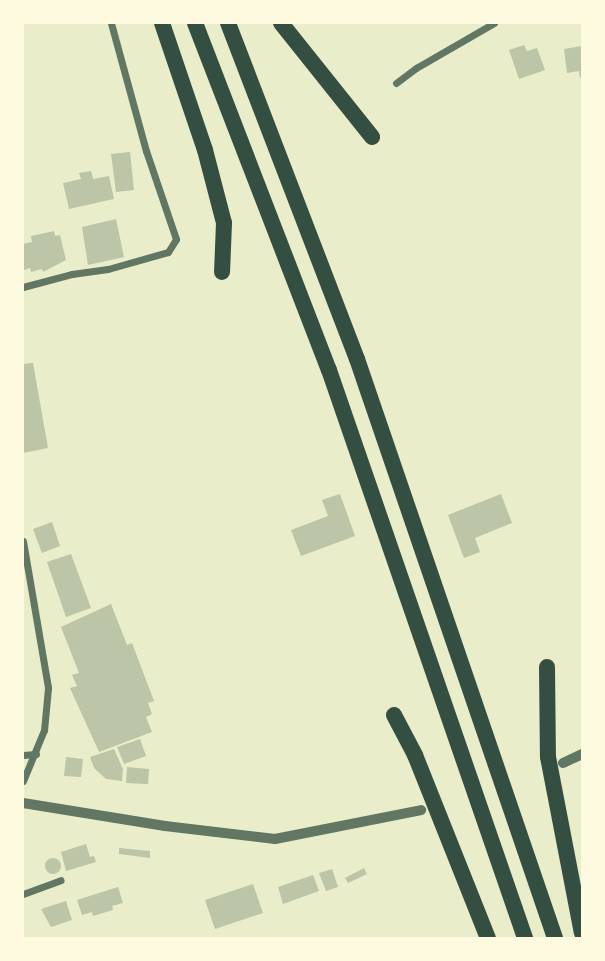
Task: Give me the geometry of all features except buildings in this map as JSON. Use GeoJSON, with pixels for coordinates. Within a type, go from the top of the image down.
{"type":"FeatureCollection","features":[{"type":"Feature","properties":{"kind":"highway"},"geometry":{"type":"LineString","coordinates":[[162,23],[205,150],[224,223],[222,272]]}},
{"type":"Feature","properties":{"kind":"highway"},"geometry":{"type":"LineString","coordinates":[[195,23],[329,370],[525,938]]}},
{"type":"Feature","properties":{"kind":"highway"},"geometry":{"type":"LineString","coordinates":[[228,23],[362,371],[555,938]]}},
{"type":"Feature","properties":{"kind":"highway"},"geometry":{"type":"LineString","coordinates":[[281,23],[372,137]]}},
{"type":"Feature","properties":{"kind":"highway"},"geometry":{"type":"LineString","coordinates":[[547,667],[548,757],[582,933]]}},
{"type":"Feature","properties":{"kind":"highway"},"geometry":{"type":"LineString","coordinates":[[394,715],[415,755],[488,938]]}},
{"type":"Feature","properties":{"kind":"street"},"geometry":{"type":"LineString","coordinates":[[23,287],[72,274],[108,269],[168,252],[176,239],[146,151],[111,23]]}},
{"type":"Feature","properties":{"kind":"street"},"geometry":{"type":"LineString","coordinates":[[396,83],[416,68],[494,23]]}},
{"type":"Feature","properties":{"kind":"street"},"geometry":{"type":"LineString","coordinates":[[23,546],[48,688],[44,730],[23,781]]}},
{"type":"Feature","properties":{"kind":"street"},"geometry":{"type":"LineString","coordinates":[[23,755],[36,754]]}},
{"type":"Feature","properties":{"kind":"street"},"geometry":{"type":"LineString","coordinates":[[563,763],[582,754]]}},
{"type":"Feature","properties":{"kind":"street"},"geometry":{"type":"LineString","coordinates":[[23,803],[275,839],[421,810]]}},
{"type":"Feature","properties":{"kind":"street"},"geometry":{"type":"LineString","coordinates":[[23,894],[61,880]]}}]}
